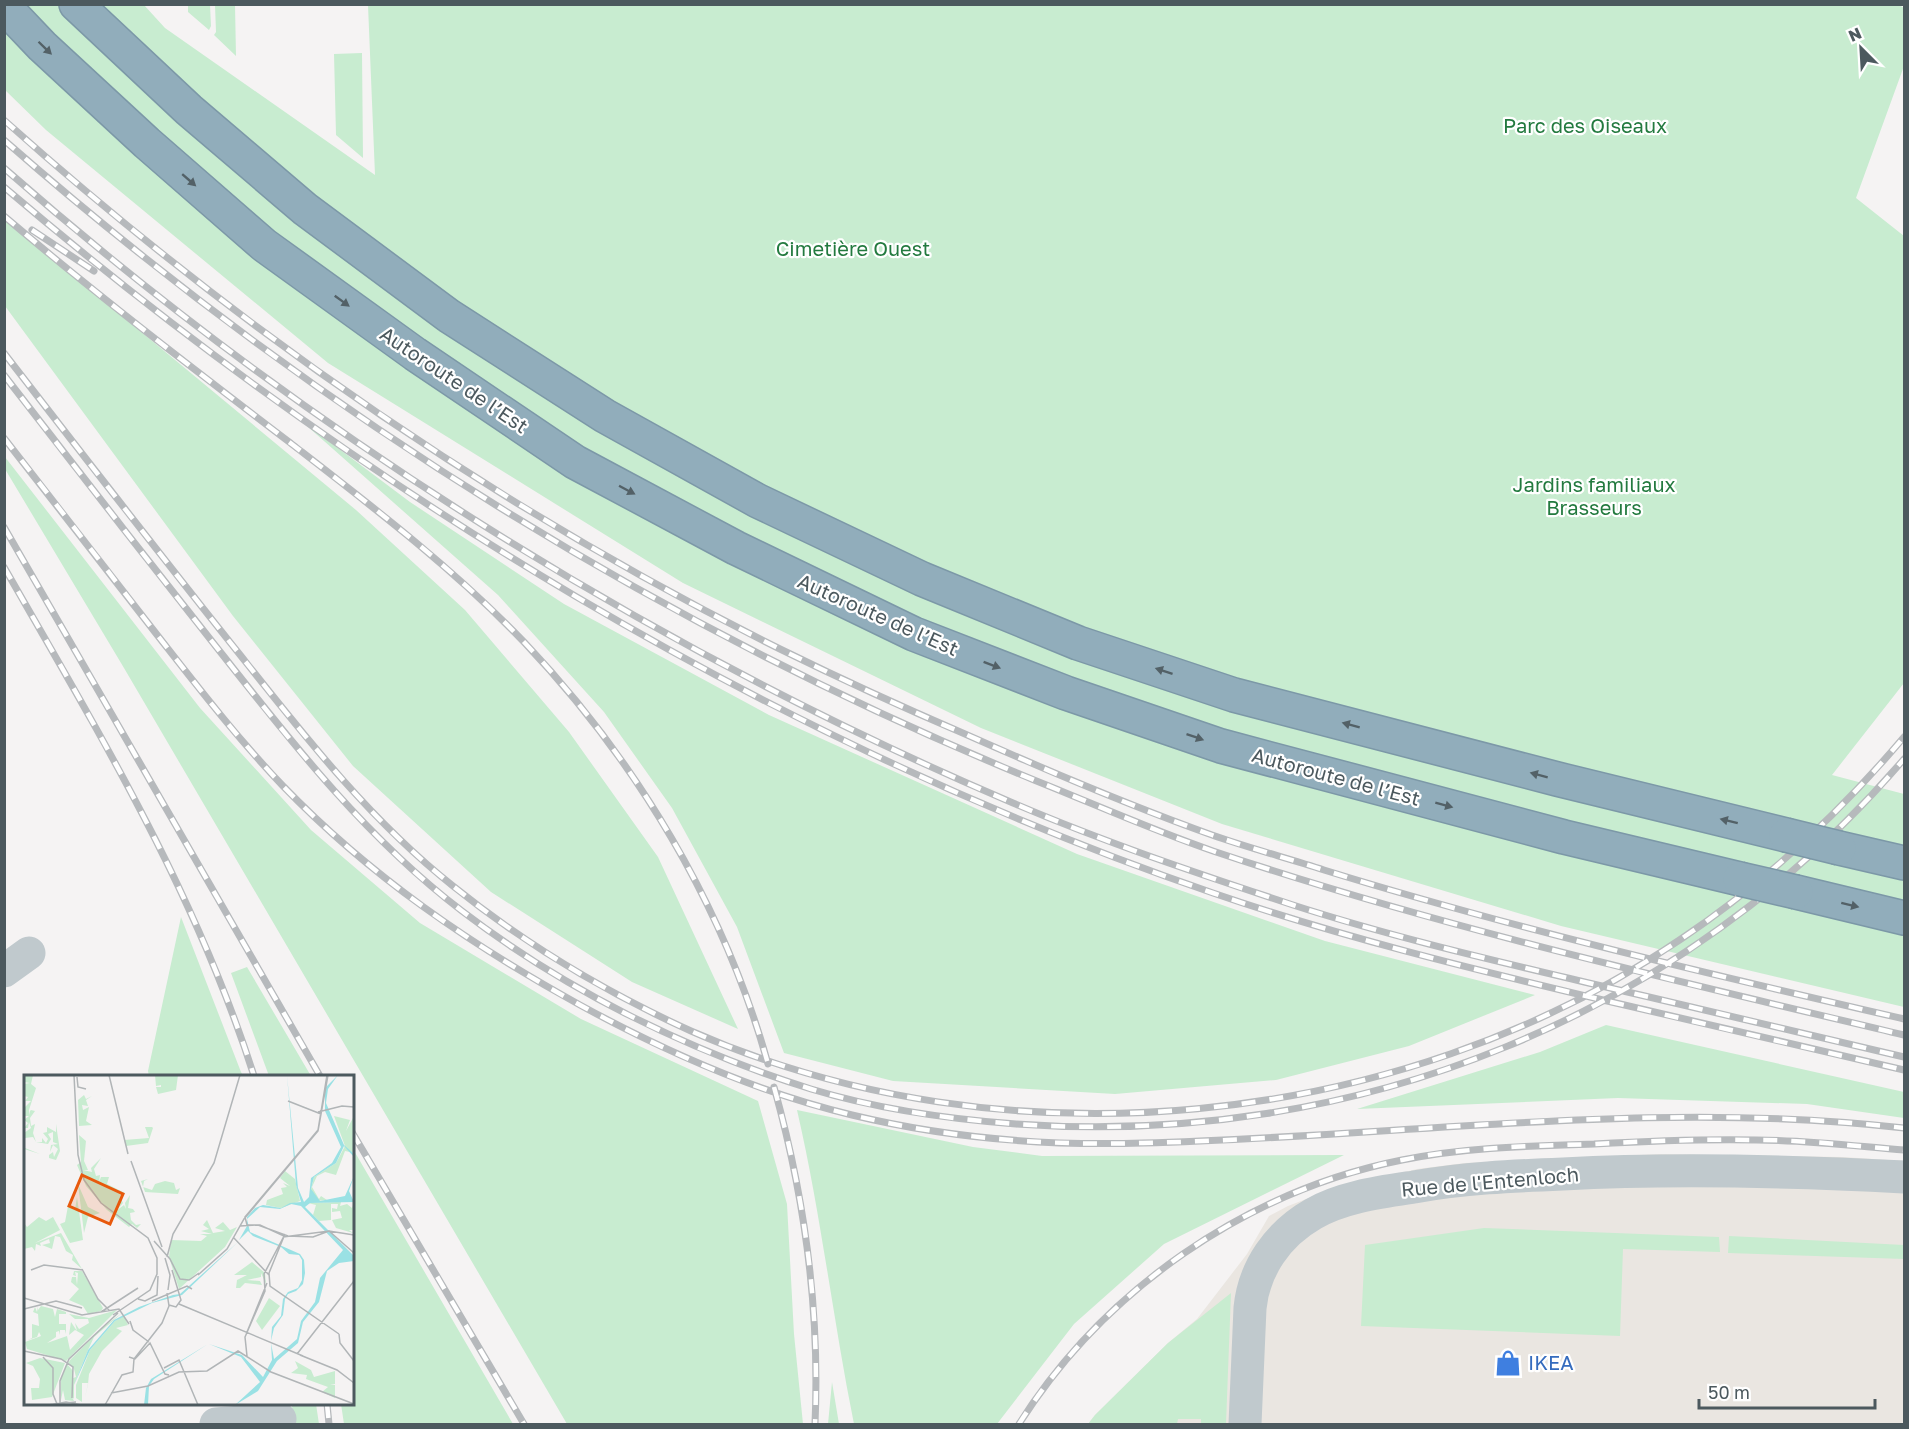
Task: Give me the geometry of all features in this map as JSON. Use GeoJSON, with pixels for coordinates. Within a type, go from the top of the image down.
{"type":"FeatureCollection","features":[{"type":"Feature","properties":{"kind":"highway"},"geometry":{"type":"LineString","coordinates":[[76,4],[189,110],[305,209],[449,316],[605,416],[758,501],[922,579],[1078,643],[1234,695],[1557,779],[1905,863]]}},
{"type":"Feature","properties":{"kind":"highway","name":"Autoroute de l’Est"},"geometry":{"type":"LineString","coordinates":[[4,6],[42,46],[147,143],[274,252],[415,354],[575,462],[736,549],[914,634],[1066,693],[1221,746],[1563,837],[1905,918]]}},
{"type":"Feature","properties":{"kind":"street","name":"Rue de l'Entenloch"},"geometry":{"type":"LineString","coordinates":[[1245,1425],[1252,1290],[1257,1275],[1273,1249],[1296,1224],[1315,1212],[1370,1195],[1434,1183],[1489,1178],[1599,1172],[1720,1170],[1905,1177]]}},
{"type":"Feature","properties":{"kind":"street"},"geometry":{"type":"LineString","coordinates":[[216,1425],[280,1419]]}},
{"type":"Feature","properties":{"kind":"shaded area"},"geometry":{"type":"Polygon","coordinates":[[[1661,1154],[1843,1157],[1904,1161],[1904,1424],[1088,1424],[1168,1343],[1197,1319],[1247,1254],[1269,1216],[1288,1206],[1327,1191],[1417,1169],[1465,1163],[1661,1154]]]}},
{"type":"Feature","properties":{"kind":"green space"},"geometry":{"type":"Polygon","coordinates":[[[4,5],[144,5],[165,28],[375,175],[368,5],[1899,5],[1904,8],[1904,66],[1856,198],[1904,236],[1904,683],[1832,775],[1904,794],[1904,1007],[1561,926],[1222,824],[981,728],[683,583],[328,363],[46,130],[5,90],[4,5]]]}},
{"type":"Feature","properties":{"kind":"green space"},"geometry":{"type":"Polygon","coordinates":[[[188,5],[210,5],[211,26],[209,30],[188,12],[188,5]]]}},
{"type":"Feature","properties":{"kind":"green space"},"geometry":{"type":"Polygon","coordinates":[[[215,5],[235,5],[236,56],[214,35],[216,32],[215,5]]]}},
{"type":"Feature","properties":{"kind":"green space"},"geometry":{"type":"Polygon","coordinates":[[[362,53],[363,158],[336,135],[334,54],[362,53]]]}},
{"type":"Feature","properties":{"kind":"green space"},"geometry":{"type":"Polygon","coordinates":[[[5,214],[87,287],[356,510],[465,610],[569,732],[658,857],[738,1029],[632,982],[491,892],[353,766],[233,616],[5,306],[5,214]]]}},
{"type":"Feature","properties":{"kind":"green space"},"geometry":{"type":"Polygon","coordinates":[[[298,418],[410,502],[564,604],[769,715],[1077,854],[1325,941],[1535,995],[1409,1046],[1276,1080],[1115,1094],[893,1081],[784,1053],[737,927],[672,808],[604,712],[498,595],[298,418]]]}},
{"type":"Feature","properties":{"kind":"green space"},"geometry":{"type":"Polygon","coordinates":[[[5,457],[200,708],[311,830],[420,923],[581,1019],[758,1101],[787,1204],[794,1334],[803,1424],[567,1424],[5,469],[5,457]]]}},
{"type":"Feature","properties":{"kind":"green space"},"geometry":{"type":"Polygon","coordinates":[[[181,917],[243,1075],[149,1075],[181,917]]]}},
{"type":"Feature","properties":{"kind":"green space"},"geometry":{"type":"Polygon","coordinates":[[[247,967],[310,1075],[269,1075],[231,973],[247,967]]]}},
{"type":"Feature","properties":{"kind":"green space"},"geometry":{"type":"Polygon","coordinates":[[[1606,1025],[1904,1092],[1904,1118],[1807,1104],[1618,1098],[1357,1109],[1540,1052],[1606,1025]]]}},
{"type":"Feature","properties":{"kind":"green space"},"geometry":{"type":"Polygon","coordinates":[[[797,1110],[973,1147],[1042,1156],[1344,1155],[1164,1244],[1074,1324],[997,1424],[854,1424],[813,1188],[797,1110]]]}},
{"type":"Feature","properties":{"kind":"green space"},"geometry":{"type":"Polygon","coordinates":[[[354,1151],[513,1424],[344,1424],[341,1405],[354,1405],[354,1151]]]}},
{"type":"Feature","properties":{"kind":"green space"},"geometry":{"type":"Polygon","coordinates":[[[1484,1228],[1719,1237],[1720,1252],[1623,1249],[1620,1336],[1361,1326],[1365,1245],[1484,1228]]]}},
{"type":"Feature","properties":{"kind":"green space"},"geometry":{"type":"Polygon","coordinates":[[[1729,1236],[1904,1245],[1904,1259],[1728,1253],[1729,1236]]]}},
{"type":"Feature","properties":{"kind":"green space"},"geometry":{"type":"Polygon","coordinates":[[[1231,1293],[1226,1424],[1201,1424],[1201,1419],[1178,1419],[1177,1424],[1088,1424],[1168,1343],[1231,1293]]]}},
{"type":"Feature","properties":{"kind":"green space"},"geometry":{"type":"Polygon","coordinates":[[[832,1382],[839,1424],[828,1424],[832,1382]]]}},
{"type":"Feature","properties":{"kind":"green space"},"geometry":{"type":"Polygon","coordinates":[[[292,1405],[316,1405],[319,1424],[293,1424],[292,1405]]]}},
{"type":"Feature","properties":{"kind":"railway"},"geometry":{"type":"LineString","coordinates":[[4,120],[184,271],[278,342],[374,410],[573,537],[676,595],[826,671],[918,714],[1087,787],[1212,835],[1468,912],[1686,968],[1904,1019]]}},
{"type":"Feature","properties":{"kind":"railway"},"geometry":{"type":"LineString","coordinates":[[4,140],[121,239],[242,332],[366,420],[493,503],[623,581],[757,653],[894,719],[1145,826],[1298,878],[1557,951],[1904,1035]]}},
{"type":"Feature","properties":{"kind":"railway"},"geometry":{"type":"LineString","coordinates":[[4,168],[118,264],[236,356],[358,443],[483,525],[612,603],[744,675],[877,742],[1082,831],[1330,917],[1480,957],[1904,1057]]}},
{"type":"Feature","properties":{"kind":"railway"},"geometry":{"type":"LineString","coordinates":[[4,187],[139,298],[280,403],[426,503],[576,596],[730,682],[887,761],[1049,831],[1213,893],[1310,924],[1505,976],[1904,1070]]}},
{"type":"Feature","properties":{"kind":"railway"},"geometry":{"type":"LineString","coordinates":[[4,216],[111,304],[412,539],[470,589],[524,642],[603,736],[639,786],[672,838],[727,948],[768,1064]]}},
{"type":"Feature","properties":{"kind":"railway"},"geometry":{"type":"LineString","coordinates":[[32,230],[94,271]]}},
{"type":"Feature","properties":{"kind":"railway"},"geometry":{"type":"LineString","coordinates":[[4,353],[181,581],[315,748],[394,834],[453,886],[509,928],[568,966],[628,1000],[691,1031],[812,1075],[938,1102],[1067,1113],[1197,1109],[1326,1089],[1451,1054],[1570,1004],[1681,939],[1742,895],[1799,846],[1827,820],[1904,737]]}},
{"type":"Feature","properties":{"kind":"railway"},"geometry":{"type":"LineString","coordinates":[[4,375],[302,754],[362,821],[427,883],[501,940],[585,992],[629,1015],[719,1056],[765,1073],[811,1089],[887,1108],[1016,1124],[1142,1126],[1267,1114],[1387,1087],[1504,1048],[1615,995],[1719,929],[1816,850],[1904,759]]}},
{"type":"Feature","properties":{"kind":"railway"},"geometry":{"type":"LineString","coordinates":[[4,438],[234,731],[283,786],[351,850],[423,907],[461,933],[580,1005],[645,1039],[712,1069],[781,1095],[852,1115],[924,1130],[1033,1142],[1143,1143],[1619,1118],[1714,1117],[1809,1120],[1904,1128]]}},
{"type":"Feature","properties":{"kind":"railway"},"geometry":{"type":"LineString","coordinates":[[4,527],[319,1075]]}},
{"type":"Feature","properties":{"kind":"railway"},"geometry":{"type":"LineString","coordinates":[[4,567],[110,753],[174,878],[231,1008],[254,1075]]}},
{"type":"Feature","properties":{"kind":"railway"},"geometry":{"type":"LineString","coordinates":[[774,1087],[794,1170],[808,1254],[815,1338],[815,1424]]}},
{"type":"Feature","properties":{"kind":"railway"},"geometry":{"type":"LineString","coordinates":[[354,1135],[524,1424]]}},
{"type":"Feature","properties":{"kind":"railway"},"geometry":{"type":"LineString","coordinates":[[1019,1424],[1053,1375],[1093,1331],[1136,1290],[1184,1253],[1235,1222],[1288,1195],[1344,1175],[1402,1160],[1474,1150],[1675,1140],[1775,1140],[1904,1150]]}},
{"type":"Feature","properties":{"kind":"railway"},"geometry":{"type":"LineString","coordinates":[[327,1405],[329,1424]]}},
{"type":"Feature","properties":{"kind":"place","name":"IKEA"},"geometry":{"type":"Point","coordinates":[1508,1363]}},
{"type":"Feature","properties":{"kind":"park label","name":"Parc des Oiseaux"},"geometry":{"type":"Point","coordinates":[1585,126]}},
{"type":"Feature","properties":{"kind":"park label","name":"Cimetière Ouest"},"geometry":{"type":"Point","coordinates":[853,249]}},
{"type":"Feature","properties":{"kind":"park label","name":"Jardins familiaux Brasseurs"},"geometry":{"type":"Point","coordinates":[1594,496]}}]}
